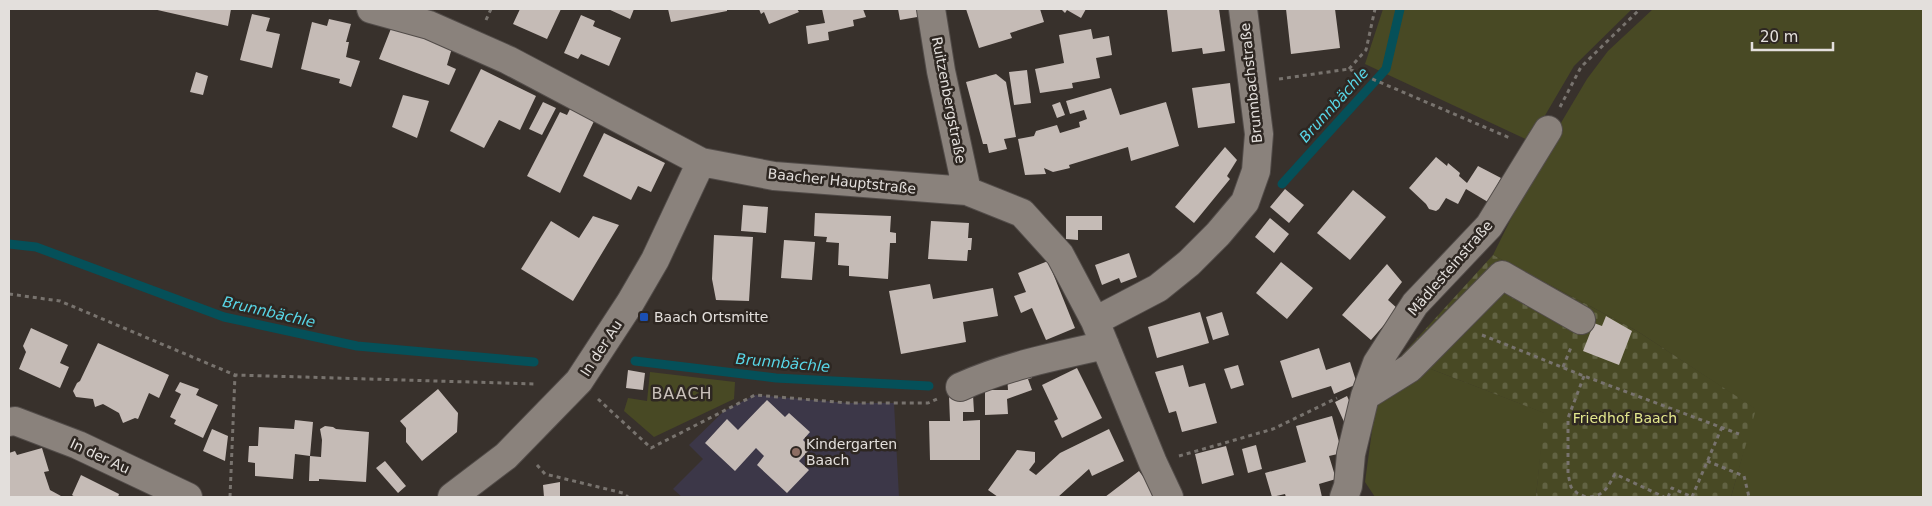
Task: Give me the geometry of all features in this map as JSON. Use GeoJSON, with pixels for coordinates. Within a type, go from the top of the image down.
{"type":"FeatureCollection","features":[{"type":"Feature","properties":{"kind":"street","name":"Baacher Hauptstraße"},"geometry":{"type":"LineString","coordinates":[[371,9],[429,25],[508,60],[701,162],[774,176],[967,191],[1022,213],[1060,255],[1100,333],[1153,463],[1169,497]]}},
{"type":"Feature","properties":{"kind":"street","name":"Ruitzenbergstraße"},"geometry":{"type":"LineString","coordinates":[[931,9],[941,71],[967,191]]}},
{"type":"Feature","properties":{"kind":"street","name":"Brunnbachstraße"},"geometry":{"type":"LineString","coordinates":[[960,386],[982,376],[1041,360],[1100,333],[1195,257],[1246,202],[1256,171],[1259,134],[1243,9]]}},
{"type":"Feature","properties":{"kind":"street","name":"Mädlesteinstraße"},"geometry":{"type":"LineString","coordinates":[[1344,497],[1348,486],[1351,454],[1366,392],[1377,363],[1415,304],[1489,226],[1542,140]]}},
{"type":"Feature","properties":{"kind":"street","name":"In der Au"},"geometry":{"type":"LineString","coordinates":[[452,497],[506,456],[576,385],[630,303],[655,260],[701,162]]}},
{"type":"Feature","properties":{"kind":"street"},"geometry":{"type":"LineString","coordinates":[[1366,392],[1410,368],[1502,275],[1581,320]]}},
{"type":"Feature","properties":{"kind":"street","name":"In der Au"},"geometry":{"type":"LineString","coordinates":[[9,422],[15,421],[78,445],[188,497]]}},
{"type":"Feature","properties":{"kind":"path"},"geometry":{"type":"LineString","coordinates":[[1349,69],[1366,50],[1375,9]]}},
{"type":"Feature","properties":{"kind":"path"},"geometry":{"type":"LineString","coordinates":[[1253,83],[1349,69],[1388,85],[1542,140],[1581,67],[1640,9]]}},
{"type":"Feature","properties":{"kind":"path"},"geometry":{"type":"LineString","coordinates":[[9,294],[60,301],[235,375],[576,385],[651,448],[755,396],[848,403],[928,404],[960,386]]}},
{"type":"Feature","properties":{"kind":"path"},"geometry":{"type":"LineString","coordinates":[[1476,333],[1738,434]]}},
{"type":"Feature","properties":{"kind":"path"},"geometry":{"type":"LineString","coordinates":[[230,497],[235,375]]}},
{"type":"Feature","properties":{"kind":"path"},"geometry":{"type":"LineString","coordinates":[[1584,376],[1568,418],[1568,458],[1571,487],[1577,493],[1588,497],[1596,497],[1606,491],[1615,474],[1664,497]]}},
{"type":"Feature","properties":{"kind":"path"},"geometry":{"type":"LineString","coordinates":[[1153,463],[1273,429],[1348,392],[1366,392]]}},
{"type":"Feature","properties":{"kind":"path"},"geometry":{"type":"LineString","coordinates":[[1668,497],[1672,488],[1692,497],[1722,427]]}},
{"type":"Feature","properties":{"kind":"path"},"geometry":{"type":"LineString","coordinates":[[1707,461],[1744,476],[1749,497]]}},
{"type":"Feature","properties":{"kind":"path"},"geometry":{"type":"LineString","coordinates":[[563,478],[628,497]]}},
{"type":"Feature","properties":{"kind":"shaded area","name":"Kindergarten Baach"},"geometry":{"type":"Polygon","coordinates":[[[755,395],[848,403],[894,403],[899,497],[682,497],[673,489],[703,459],[689,445],[724,411],[755,395]]]}},
{"type":"Feature","properties":{"kind":"green space"},"geometry":{"type":"Polygon","coordinates":[[[1383,9],[1632,9],[1574,66],[1530,141],[1365,64],[1383,9]]]}},
{"type":"Feature","properties":{"kind":"green space"},"geometry":{"type":"Polygon","coordinates":[[[1653,9],[1923,9],[1923,497],[1731,497],[1755,409],[1637,331],[1493,255],[1546,148],[1587,79],[1608,51],[1653,9]]]}},
{"type":"Feature","properties":{"kind":"green space","name":"Friedhof Baach"},"geometry":{"type":"Polygon","coordinates":[[[1493,255],[1637,331],[1756,409],[1731,497],[1536,497],[1544,413],[1400,357],[1493,255]]]}},
{"type":"Feature","properties":{"kind":"green space"},"geometry":{"type":"Polygon","coordinates":[[[1400,357],[1545,413],[1536,497],[1375,497],[1365,482],[1374,416],[1391,364],[1400,357]]]}},
{"type":"Feature","properties":{"kind":"green space"},"geometry":{"type":"Polygon","coordinates":[[[650,372],[735,382],[734,399],[654,437],[624,411],[628,398],[647,401],[650,372]]]}},
{"type":"Feature","properties":{"kind":"building"},"geometry":{"type":"Polygon","coordinates":[[[153,9],[231,9],[228,26],[153,9]]]}},
{"type":"Feature","properties":{"kind":"building"},"geometry":{"type":"Polygon","coordinates":[[[520,9],[561,9],[547,39],[513,24],[520,9]]]}},
{"type":"Feature","properties":{"kind":"building"},"geometry":{"type":"Polygon","coordinates":[[[608,9],[634,9],[630,19],[608,9]]]}},
{"type":"Feature","properties":{"kind":"building"},"geometry":{"type":"Polygon","coordinates":[[[668,9],[727,9],[727,11],[671,22],[668,9]]]}},
{"type":"Feature","properties":{"kind":"building"},"geometry":{"type":"Polygon","coordinates":[[[759,9],[797,9],[799,12],[769,24],[764,12],[761,14],[759,9]]]}},
{"type":"Feature","properties":{"kind":"building"},"geometry":{"type":"Polygon","coordinates":[[[822,9],[863,9],[866,17],[853,20],[854,26],[828,32],[829,40],[808,44],[806,26],[825,23],[822,9]]]}},
{"type":"Feature","properties":{"kind":"building"},"geometry":{"type":"Polygon","coordinates":[[[898,9],[922,9],[923,16],[900,20],[898,9]]]}},
{"type":"Feature","properties":{"kind":"building"},"geometry":{"type":"Polygon","coordinates":[[[966,9],[1040,9],[1044,22],[1010,33],[1012,38],[979,48],[966,9]]]}},
{"type":"Feature","properties":{"kind":"building"},"geometry":{"type":"Polygon","coordinates":[[[1061,9],[1086,9],[1081,18],[1067,10],[1065,13],[1061,9]]]}},
{"type":"Feature","properties":{"kind":"building"},"geometry":{"type":"Polygon","coordinates":[[[1219,9],[1225,51],[1203,54],[1202,48],[1172,52],[1167,10],[1219,9]]]}},
{"type":"Feature","properties":{"kind":"building"},"geometry":{"type":"Polygon","coordinates":[[[1286,9],[1335,9],[1340,48],[1291,54],[1286,9]]]}},
{"type":"Feature","properties":{"kind":"building"},"geometry":{"type":"Polygon","coordinates":[[[252,14],[270,18],[266,31],[280,34],[272,68],[240,60],[252,14]]]}},
{"type":"Feature","properties":{"kind":"building"},"geometry":{"type":"Polygon","coordinates":[[[581,15],[595,21],[593,26],[621,38],[609,66],[581,54],[578,59],[564,53],[581,15]]]}},
{"type":"Feature","properties":{"kind":"building"},"geometry":{"type":"Polygon","coordinates":[[[329,19],[351,24],[346,42],[349,42],[346,57],[360,61],[351,87],[339,83],[340,79],[301,69],[312,22],[327,26],[329,19]]]}},
{"type":"Feature","properties":{"kind":"building"},"geometry":{"type":"Polygon","coordinates":[[[392,26],[452,48],[447,65],[456,69],[449,85],[379,59],[392,26]]]}},
{"type":"Feature","properties":{"kind":"building"},"geometry":{"type":"Polygon","coordinates":[[[1091,29],[1093,39],[1109,36],[1112,55],[1096,58],[1100,78],[1072,83],[1073,88],[1040,93],[1035,69],[1064,63],[1059,35],[1091,29]]]}},
{"type":"Feature","properties":{"kind":"building"},"geometry":{"type":"Polygon","coordinates":[[[481,69],[536,96],[520,130],[499,120],[484,148],[450,131],[481,69]]]}},
{"type":"Feature","properties":{"kind":"building"},"geometry":{"type":"Polygon","coordinates":[[[1027,70],[1031,103],[1014,105],[1009,72],[1027,70]]]}},
{"type":"Feature","properties":{"kind":"building"},"geometry":{"type":"Polygon","coordinates":[[[196,72],[208,76],[203,95],[190,92],[196,72]]]}},
{"type":"Feature","properties":{"kind":"building"},"geometry":{"type":"Polygon","coordinates":[[[996,74],[1006,82],[1016,137],[1004,139],[1007,149],[989,153],[987,144],[983,144],[966,82],[996,74]]]}},
{"type":"Feature","properties":{"kind":"building"},"geometry":{"type":"Polygon","coordinates":[[[1230,83],[1235,123],[1198,128],[1192,88],[1230,83]]]}},
{"type":"Feature","properties":{"kind":"building"},"geometry":{"type":"Polygon","coordinates":[[[1111,88],[1120,115],[1166,102],[1179,146],[1131,161],[1128,147],[1069,165],[1070,168],[1053,172],[1044,168],[1046,174],[1025,175],[1018,139],[1034,136],[1036,131],[1057,125],[1060,133],[1080,127],[1079,122],[1087,119],[1084,110],[1070,114],[1066,101],[1111,88]]]}},
{"type":"Feature","properties":{"kind":"building"},"geometry":{"type":"Polygon","coordinates":[[[403,95],[429,101],[417,138],[392,127],[403,95]]]}},
{"type":"Feature","properties":{"kind":"building"},"geometry":{"type":"Polygon","coordinates":[[[543,102],[556,108],[542,135],[529,129],[543,102]]]}},
{"type":"Feature","properties":{"kind":"building"},"geometry":{"type":"Polygon","coordinates":[[[1060,102],[1065,115],[1057,118],[1052,105],[1060,102]]]}},
{"type":"Feature","properties":{"kind":"building"},"geometry":{"type":"Polygon","coordinates":[[[571,107],[595,119],[560,193],[527,176],[560,112],[567,115],[571,107]]]}},
{"type":"Feature","properties":{"kind":"building"},"geometry":{"type":"Polygon","coordinates":[[[604,133],[665,163],[651,192],[638,186],[631,200],[583,176],[604,133]]]}},
{"type":"Feature","properties":{"kind":"building"},"geometry":{"type":"Polygon","coordinates":[[[1225,147],[1237,160],[1227,176],[1230,179],[1194,223],[1175,207],[1225,147]]]}},
{"type":"Feature","properties":{"kind":"building"},"geometry":{"type":"Polygon","coordinates":[[[1436,157],[1447,166],[1448,163],[1460,173],[1459,176],[1467,183],[1478,166],[1501,178],[1488,202],[1466,189],[1458,204],[1446,198],[1436,211],[1429,209],[1409,188],[1436,157]]]}},
{"type":"Feature","properties":{"kind":"building"},"geometry":{"type":"Polygon","coordinates":[[[1285,189],[1304,205],[1289,223],[1270,207],[1285,189]]]}},
{"type":"Feature","properties":{"kind":"building"},"geometry":{"type":"Polygon","coordinates":[[[1353,190],[1386,217],[1350,260],[1317,233],[1353,190]]]}},
{"type":"Feature","properties":{"kind":"building"},"geometry":{"type":"Polygon","coordinates":[[[743,205],[768,207],[766,233],[741,231],[743,205]]]}},
{"type":"Feature","properties":{"kind":"building"},"geometry":{"type":"Polygon","coordinates":[[[815,213],[891,216],[890,232],[896,233],[896,243],[890,243],[888,279],[849,276],[849,266],[838,265],[839,243],[826,242],[827,237],[814,236],[815,213]]]}},
{"type":"Feature","properties":{"kind":"building"},"geometry":{"type":"Polygon","coordinates":[[[593,216],[619,225],[573,301],[521,269],[551,221],[579,238],[593,216]]]}},
{"type":"Feature","properties":{"kind":"building"},"geometry":{"type":"Polygon","coordinates":[[[1066,216],[1102,216],[1102,230],[1078,230],[1078,240],[1066,239],[1066,216]]]}},
{"type":"Feature","properties":{"kind":"building"},"geometry":{"type":"Polygon","coordinates":[[[1270,218],[1289,234],[1274,253],[1255,237],[1270,218]]]}},
{"type":"Feature","properties":{"kind":"building"},"geometry":{"type":"Polygon","coordinates":[[[931,221],[969,223],[968,238],[972,238],[971,250],[968,250],[967,261],[928,259],[931,221]]]}},
{"type":"Feature","properties":{"kind":"building"},"geometry":{"type":"Polygon","coordinates":[[[714,235],[753,237],[749,301],[716,300],[712,279],[714,235]]]}},
{"type":"Feature","properties":{"kind":"building"},"geometry":{"type":"Polygon","coordinates":[[[784,240],[815,242],[812,280],[781,278],[784,240]]]}},
{"type":"Feature","properties":{"kind":"building"},"geometry":{"type":"Polygon","coordinates":[[[1129,253],[1137,277],[1121,283],[1119,278],[1102,285],[1095,265],[1129,253]]]}},
{"type":"Feature","properties":{"kind":"building"},"geometry":{"type":"Polygon","coordinates":[[[1048,261],[1075,328],[1046,340],[1032,308],[1021,313],[1014,296],[1026,292],[1018,273],[1048,261]]]}},
{"type":"Feature","properties":{"kind":"building"},"geometry":{"type":"Polygon","coordinates":[[[1281,262],[1313,288],[1287,319],[1256,293],[1281,262]]]}},
{"type":"Feature","properties":{"kind":"building"},"geometry":{"type":"Polygon","coordinates":[[[1387,264],[1402,282],[1388,300],[1398,309],[1371,340],[1342,315],[1387,264]]]}},
{"type":"Feature","properties":{"kind":"building"},"geometry":{"type":"Polygon","coordinates":[[[930,284],[933,299],[993,288],[998,316],[963,322],[966,342],[901,354],[889,291],[930,284]]]}},
{"type":"Feature","properties":{"kind":"building"},"geometry":{"type":"Polygon","coordinates":[[[1200,312],[1209,343],[1157,358],[1148,327],[1200,312]]]}},
{"type":"Feature","properties":{"kind":"building"},"geometry":{"type":"Polygon","coordinates":[[[1222,312],[1229,335],[1213,340],[1206,317],[1222,312]]]}},
{"type":"Feature","properties":{"kind":"building"},"geometry":{"type":"Polygon","coordinates":[[[1606,316],[1632,331],[1619,365],[1583,351],[1594,323],[1602,326],[1606,316]]]}},
{"type":"Feature","properties":{"kind":"building"},"geometry":{"type":"Polygon","coordinates":[[[31,328],[68,345],[60,363],[69,367],[60,388],[19,369],[26,352],[23,346],[31,328]]]}},
{"type":"Feature","properties":{"kind":"building"},"geometry":{"type":"Polygon","coordinates":[[[98,343],[169,375],[159,398],[149,393],[138,419],[135,418],[123,423],[119,413],[103,404],[95,407],[93,399],[76,397],[73,391],[80,381],[98,343]]]}},
{"type":"Feature","properties":{"kind":"building"},"geometry":{"type":"Polygon","coordinates":[[[1319,348],[1326,370],[1350,362],[1357,384],[1334,394],[1331,386],[1292,398],[1280,361],[1319,348]]]}},
{"type":"Feature","properties":{"kind":"building"},"geometry":{"type":"Polygon","coordinates":[[[1183,365],[1189,387],[1205,383],[1217,423],[1182,432],[1176,411],[1169,413],[1155,372],[1183,365]]]}},
{"type":"Feature","properties":{"kind":"building"},"geometry":{"type":"Polygon","coordinates":[[[1238,365],[1244,385],[1231,389],[1224,369],[1238,365]]]}},
{"type":"Feature","properties":{"kind":"building"},"geometry":{"type":"Polygon","coordinates":[[[1027,367],[1032,378],[1028,379],[1032,390],[1007,399],[1008,414],[985,415],[985,390],[1008,390],[1007,375],[1027,367]]]}},
{"type":"Feature","properties":{"kind":"building"},"geometry":{"type":"Polygon","coordinates":[[[1077,368],[1102,418],[1062,438],[1054,421],[1058,419],[1042,385],[1077,368]]]}},
{"type":"Feature","properties":{"kind":"building"},"geometry":{"type":"Polygon","coordinates":[[[628,370],[645,373],[643,390],[626,388],[628,370]]]}},
{"type":"Feature","properties":{"kind":"building"},"geometry":{"type":"Polygon","coordinates":[[[180,382],[199,389],[196,395],[218,405],[203,438],[174,424],[176,420],[170,417],[181,394],[175,391],[180,382]]]}},
{"type":"Feature","properties":{"kind":"building"},"geometry":{"type":"Polygon","coordinates":[[[438,389],[458,413],[457,432],[422,461],[406,442],[406,428],[400,421],[438,389]]]}},
{"type":"Feature","properties":{"kind":"building"},"geometry":{"type":"Polygon","coordinates":[[[973,395],[974,412],[963,412],[963,421],[980,420],[980,460],[930,460],[929,421],[950,421],[949,396],[973,395]]]}},
{"type":"Feature","properties":{"kind":"building"},"geometry":{"type":"Polygon","coordinates":[[[1347,396],[1357,418],[1345,424],[1335,402],[1347,396]]]}},
{"type":"Feature","properties":{"kind":"building"},"geometry":{"type":"Polygon","coordinates":[[[767,400],[785,417],[789,413],[810,432],[803,440],[811,448],[799,461],[809,470],[787,493],[757,465],[764,456],[756,448],[735,471],[705,443],[727,419],[738,430],[767,400]]]}},
{"type":"Feature","properties":{"kind":"building"},"geometry":{"type":"Polygon","coordinates":[[[1332,416],[1342,453],[1329,456],[1336,479],[1319,484],[1322,497],[1286,497],[1285,494],[1272,497],[1265,473],[1306,462],[1296,426],[1332,416]]]}},
{"type":"Feature","properties":{"kind":"building"},"geometry":{"type":"Polygon","coordinates":[[[295,420],[313,422],[310,456],[295,454],[293,479],[255,476],[255,463],[248,462],[249,446],[258,446],[259,427],[294,429],[295,420]]]}},
{"type":"Feature","properties":{"kind":"building"},"geometry":{"type":"Polygon","coordinates":[[[325,426],[369,432],[366,482],[319,479],[319,481],[309,481],[310,456],[321,457],[322,440],[320,429],[325,426]]]}},
{"type":"Feature","properties":{"kind":"building"},"geometry":{"type":"Polygon","coordinates":[[[212,429],[228,436],[225,461],[203,451],[212,429]]]}},
{"type":"Feature","properties":{"kind":"building"},"geometry":{"type":"Polygon","coordinates":[[[1109,429],[1124,461],[1092,476],[1089,469],[1058,497],[998,497],[988,490],[1017,450],[1035,452],[1035,462],[1029,470],[1036,475],[1060,453],[1109,429]]]}},
{"type":"Feature","properties":{"kind":"building"},"geometry":{"type":"Polygon","coordinates":[[[1256,445],[1262,469],[1248,473],[1242,449],[1256,445]]]}},
{"type":"Feature","properties":{"kind":"building"},"geometry":{"type":"Polygon","coordinates":[[[1226,446],[1234,475],[1202,484],[1195,454],[1226,446]]]}},
{"type":"Feature","properties":{"kind":"building"},"geometry":{"type":"Polygon","coordinates":[[[42,448],[49,471],[44,472],[50,490],[61,496],[9,497],[9,453],[15,451],[17,455],[42,448]]]}},
{"type":"Feature","properties":{"kind":"building"},"geometry":{"type":"Polygon","coordinates":[[[385,461],[406,486],[398,493],[376,468],[385,461]]]}},
{"type":"Feature","properties":{"kind":"building"},"geometry":{"type":"Polygon","coordinates":[[[1139,471],[1158,497],[1105,497],[1139,471]]]}},
{"type":"Feature","properties":{"kind":"building"},"geometry":{"type":"Polygon","coordinates":[[[81,475],[119,494],[118,497],[75,497],[72,495],[81,475]]]}},
{"type":"Feature","properties":{"kind":"building"},"geometry":{"type":"Polygon","coordinates":[[[560,482],[560,497],[544,497],[543,485],[560,482]]]}},
{"type":"Feature","properties":{"kind":"waterway","name":"Brunnbächle"},"geometry":{"type":"LineString","coordinates":[[1282,184],[1386,69],[1400,9]]}},
{"type":"Feature","properties":{"kind":"waterway","name":"Brunnbächle"},"geometry":{"type":"LineString","coordinates":[[9,244],[36,247],[224,317],[357,346],[534,362]]}},
{"type":"Feature","properties":{"kind":"waterway","name":"Brunnbächle"},"geometry":{"type":"LineString","coordinates":[[635,361],[776,378],[929,386]]}},
{"type":"Feature","properties":{"kind":"place","name":"Baach Ortsmitte"},"geometry":{"type":"Point","coordinates":[644,317]}},
{"type":"Feature","properties":{"kind":"place","name":"Kindergarten Baach"},"geometry":{"type":"Point","coordinates":[796,452]}},
{"type":"Feature","properties":{"kind":"district","name":"BAACH"},"geometry":{"type":"Point","coordinates":[682,393]}}]}
